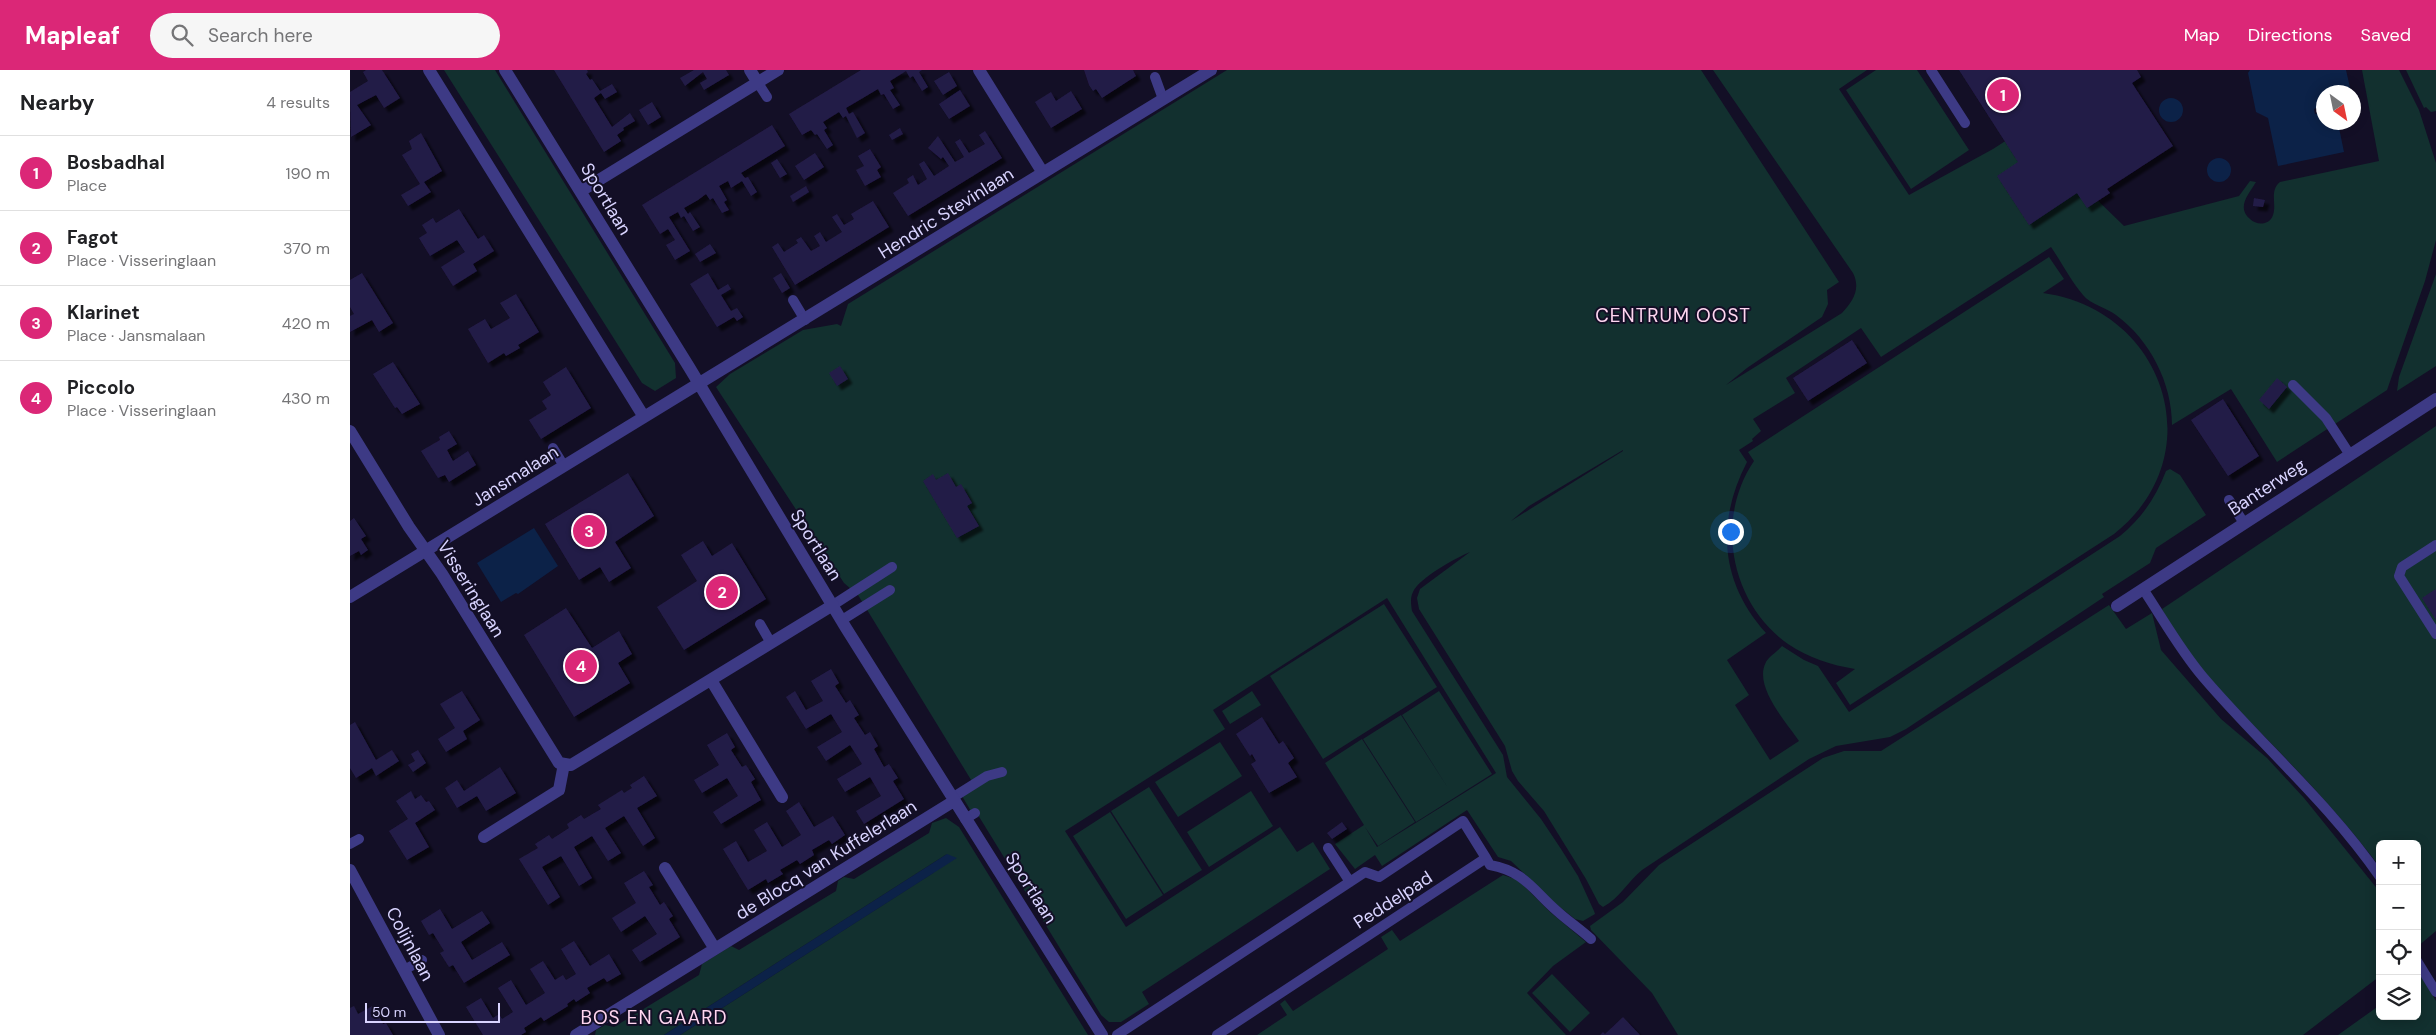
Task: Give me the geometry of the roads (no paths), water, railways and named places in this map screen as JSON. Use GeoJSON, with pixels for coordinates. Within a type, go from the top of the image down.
{"type":"FeatureCollection","features":[{"type":"Feature","properties":{"kind":"street"},"geometry":{"type":"LineString","coordinates":[[429,70],[644,417]]}},
{"type":"Feature","properties":{"kind":"street","name":"Sportlaan"},"geometry":{"type":"LineString","coordinates":[[505,70],[953,800],[970,816],[1102,1035]]}},
{"type":"Feature","properties":{"kind":"street"},"geometry":{"type":"LineString","coordinates":[[750,70],[758,83]]}},
{"type":"Feature","properties":{"kind":"street"},"geometry":{"type":"LineString","coordinates":[[581,191],[778,70]]}},
{"type":"Feature","properties":{"kind":"street"},"geometry":{"type":"LineString","coordinates":[[979,70],[1043,173]]}},
{"type":"Feature","properties":{"kind":"street","name":"Hendric Stevinlaan"},"geometry":{"type":"LineString","coordinates":[[699,385],[1043,173],[1162,96],[1211,70]]}},
{"type":"Feature","properties":{"kind":"street","name":"Jansmalaan"},"geometry":{"type":"LineString","coordinates":[[350,597],[699,385]]}},
{"type":"Feature","properties":{"kind":"street","name":"Banterweg"},"geometry":{"type":"LineString","coordinates":[[2118,606],[2436,400]]}},
{"type":"Feature","properties":{"kind":"street","name":"Visseringlaan"},"geometry":{"type":"LineString","coordinates":[[350,430],[559,763],[564,764]]}},
{"type":"Feature","properties":{"kind":"street"},"geometry":{"type":"LineString","coordinates":[[484,837],[559,790],[564,764],[571,765],[833,605]]}},
{"type":"Feature","properties":{"kind":"street"},"geometry":{"type":"LineString","coordinates":[[711,680],[782,796]]}},
{"type":"Feature","properties":{"kind":"street","name":"de Blocq van Kuffelerlaan"},"geometry":{"type":"LineString","coordinates":[[576,1035],[953,800]]}},
{"type":"Feature","properties":{"kind":"street"},"geometry":{"type":"LineString","coordinates":[[664,868],[715,949]]}},
{"type":"Feature","properties":{"kind":"street","name":"Colijnlaan"},"geometry":{"type":"LineString","coordinates":[[350,870],[439,1035]]}},
{"type":"Feature","properties":{"kind":"lane"},"geometry":{"type":"LineString","coordinates":[[1931,70],[1965,123]]}},
{"type":"Feature","properties":{"kind":"lane"},"geometry":{"type":"LineString","coordinates":[[1152,79],[1162,96]]}},
{"type":"Feature","properties":{"kind":"lane"},"geometry":{"type":"LineString","coordinates":[[758,83],[767,97]]}},
{"type":"Feature","properties":{"kind":"lane"},"geometry":{"type":"LineString","coordinates":[[793,300],[805,320]]}},
{"type":"Feature","properties":{"kind":"lane"},"geometry":{"type":"LineString","coordinates":[[2293,385],[2322,414],[2350,455]]}},
{"type":"Feature","properties":{"kind":"lane"},"geometry":{"type":"LineString","coordinates":[[553,448],[564,466]]}},
{"type":"Feature","properties":{"kind":"lane"},"geometry":{"type":"LineString","coordinates":[[2229,500],[2244,523]]}},
{"type":"Feature","properties":{"kind":"lane"},"geometry":{"type":"LineString","coordinates":[[2436,545],[2402,567],[2399,576],[2436,634]]}},
{"type":"Feature","properties":{"kind":"lane"},"geometry":{"type":"LineString","coordinates":[[833,605],[892,568]]}},
{"type":"Feature","properties":{"kind":"lane"},"geometry":{"type":"LineString","coordinates":[[2143,589],[2180,648],[2202,677],[2340,825],[2376,872]]}},
{"type":"Feature","properties":{"kind":"lane"},"geometry":{"type":"LineString","coordinates":[[842,620],[890,590]]}},
{"type":"Feature","properties":{"kind":"lane"},"geometry":{"type":"LineString","coordinates":[[760,624],[771,642]]}},
{"type":"Feature","properties":{"kind":"lane"},"geometry":{"type":"LineString","coordinates":[[953,800],[987,776],[1002,772]]}},
{"type":"Feature","properties":{"kind":"lane"},"geometry":{"type":"LineString","coordinates":[[1117,1035],[1365,872],[1379,877],[1463,822],[1490,865],[1510,870],[1526,880],[1557,911],[1591,939]]}},
{"type":"Feature","properties":{"kind":"lane"},"geometry":{"type":"LineString","coordinates":[[1328,848],[1350,882]]}},
{"type":"Feature","properties":{"kind":"lane","name":"Peddelpad"},"geometry":{"type":"LineString","coordinates":[[1217,1035],[1486,858]]}},
{"type":"Feature","properties":{"kind":"lane"},"geometry":{"type":"LineString","coordinates":[[404,970],[422,960]]}},
{"type":"Feature","properties":{"kind":"lane"},"geometry":{"type":"LineString","coordinates":[[2421,968],[2436,992]]}},
{"type":"Feature","properties":{"kind":"water"},"geometry":{"type":"Polygon","coordinates":[[[2250,70],[2346,70],[2349,85],[2316,85],[2316,108],[2314,109],[2316,114],[2316,130],[2339,130],[2344,152],[2278,166],[2268,118],[2256,112],[2248,73],[2250,70]]]}},
{"type":"Feature","properties":{"kind":"water"},"geometry":{"type":"Polygon","coordinates":[[[2171,98],[2179,102],[2183,110],[2179,118],[2171,122],[2163,118],[2159,110],[2163,102],[2171,98]]]}},
{"type":"Feature","properties":{"kind":"water"},"geometry":{"type":"Polygon","coordinates":[[[2219,158],[2227,162],[2231,170],[2227,178],[2219,182],[2211,178],[2207,170],[2211,162],[2219,158]]]}},
{"type":"Feature","properties":{"kind":"water"},"geometry":{"type":"Polygon","coordinates":[[[534,528],[558,566],[518,594],[516,593],[501,602],[477,563],[534,528]]]}},
{"type":"Feature","properties":{"kind":"water"},"geometry":{"type":"Polygon","coordinates":[[[947,854],[957,858],[680,1035],[664,1035],[947,854]]]}},
{"type":"Feature","properties":{"kind":"place","name":"Bosbadhal"},"geometry":{"type":"Point","coordinates":[2003,95]}},
{"type":"Feature","properties":{"kind":"place","name":"Klarinet"},"geometry":{"type":"Point","coordinates":[589,531]}},
{"type":"Feature","properties":{"kind":"place","name":"Fagot"},"geometry":{"type":"Point","coordinates":[722,592]}},
{"type":"Feature","properties":{"kind":"place","name":"Piccolo"},"geometry":{"type":"Point","coordinates":[581,666]}},
{"type":"Feature","properties":{"kind":"district","name":"CENTRUM OOST"},"geometry":{"type":"Point","coordinates":[1673,315]}},
{"type":"Feature","properties":{"kind":"district","name":"BOS EN GAARD"},"geometry":{"type":"Point","coordinates":[654,1017]}}]}
